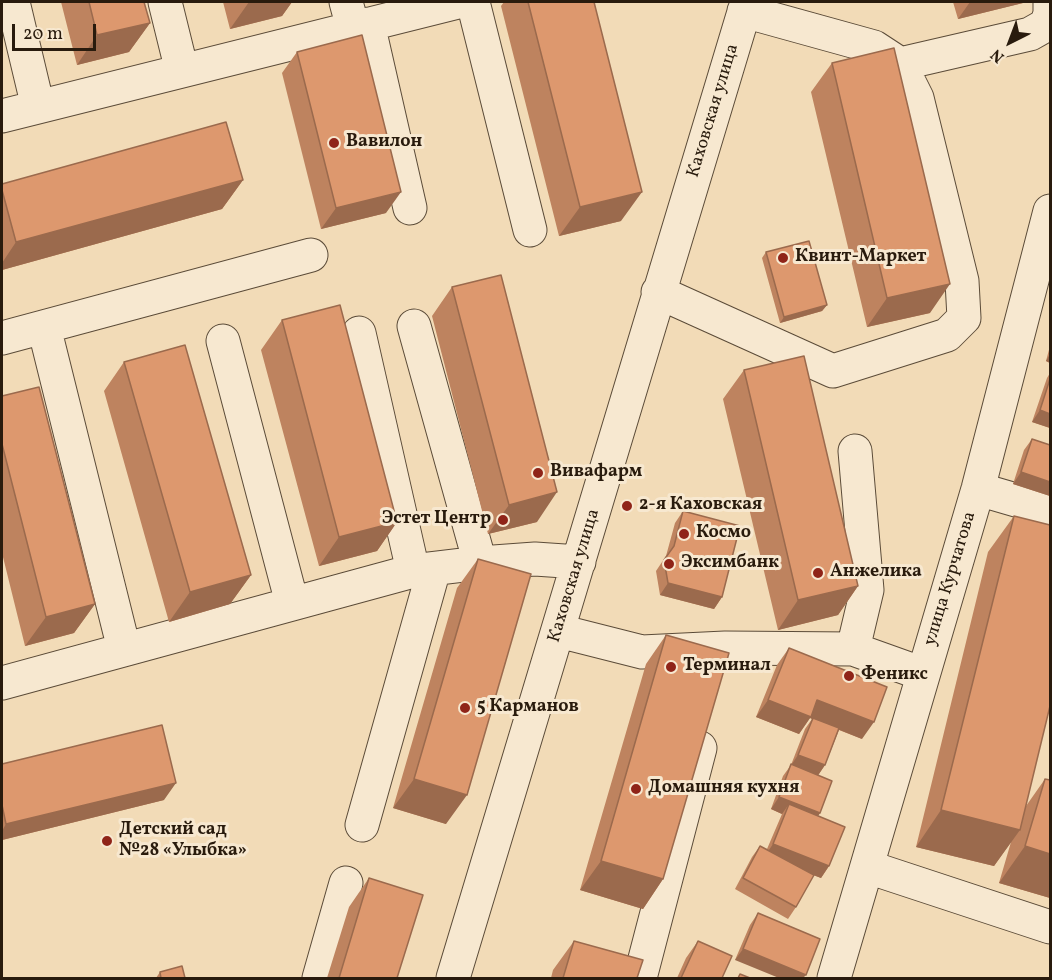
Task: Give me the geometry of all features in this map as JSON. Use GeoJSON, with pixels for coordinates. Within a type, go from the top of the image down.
{"type":"FeatureCollection","features":[{"type":"Feature","properties":{"kind":"street"},"geometry":{"type":"LineString","coordinates":[[13,2],[38,106]]}},
{"type":"Feature","properties":{"kind":"street"},"geometry":{"type":"LineString","coordinates":[[165,2],[182,70]]}},
{"type":"Feature","properties":{"kind":"street"},"geometry":{"type":"LineString","coordinates":[[2,116],[182,70],[356,18],[458,2]]}},
{"type":"Feature","properties":{"kind":"street"},"geometry":{"type":"LineString","coordinates":[[473,2],[530,230]]}},
{"type":"Feature","properties":{"kind":"street"},"geometry":{"type":"LineString","coordinates":[[900,64],[1030,34],[1046,25],[1050,14],[1050,2]]}},
{"type":"Feature","properties":{"kind":"street"},"geometry":{"type":"LineString","coordinates":[[658,292],[833,371],[947,335],[964,318],[962,281],[917,98],[900,64],[874,46],[746,6]]}},
{"type":"Feature","properties":{"kind":"street","name":"Каховская улица"},"geometry":{"type":"LineString","coordinates":[[453,978],[746,6]]}},
{"type":"Feature","properties":{"kind":"street"},"geometry":{"type":"LineString","coordinates":[[356,18],[410,208]]}},
{"type":"Feature","properties":{"kind":"street","name":"улица Курчатова"},"geometry":{"type":"LineString","coordinates":[[834,978],[978,489],[1050,211]]}},
{"type":"Feature","properties":{"kind":"street"},"geometry":{"type":"LineString","coordinates":[[2,338],[311,255]]}},
{"type":"Feature","properties":{"kind":"street"},"geometry":{"type":"LineString","coordinates":[[414,326],[480,563]]}},
{"type":"Feature","properties":{"kind":"street"},"geometry":{"type":"LineString","coordinates":[[44,327],[124,649]]}},
{"type":"Feature","properties":{"kind":"street"},"geometry":{"type":"LineString","coordinates":[[359,333],[423,570],[362,825]]}},
{"type":"Feature","properties":{"kind":"street"},"geometry":{"type":"LineString","coordinates":[[223,341],[292,603]]}},
{"type":"Feature","properties":{"kind":"street"},"geometry":{"type":"LineString","coordinates":[[853,649],[867,590],[855,451]]}},
{"type":"Feature","properties":{"kind":"street"},"geometry":{"type":"LineString","coordinates":[[978,489],[1050,510]]}},
{"type":"Feature","properties":{"kind":"street"},"geometry":{"type":"LineString","coordinates":[[2,682],[423,570],[536,559],[579,562]]}},
{"type":"Feature","properties":{"kind":"street"},"geometry":{"type":"LineString","coordinates":[[558,631],[593,642],[642,652],[726,648],[853,649],[922,674]]}},
{"type":"Feature","properties":{"kind":"street"},"geometry":{"type":"LineString","coordinates":[[717,682],[726,648]]}},
{"type":"Feature","properties":{"kind":"street"},"geometry":{"type":"LineString","coordinates":[[640,978],[708,716]]}},
{"type":"Feature","properties":{"kind":"street"},"geometry":{"type":"LineString","coordinates":[[868,867],[1050,927]]}},
{"type":"Feature","properties":{"kind":"street"},"geometry":{"type":"LineString","coordinates":[[319,978],[346,883]]}},
{"type":"Feature","properties":{"kind":"building"},"geometry":{"type":"Polygon","coordinates":[[[89,2],[144,2],[150,23],[97,35],[89,2]]]}},
{"type":"Feature","properties":{"kind":"building"},"geometry":{"type":"Polygon","coordinates":[[[528,2],[594,2],[642,192],[580,207],[528,2]]]}},
{"type":"Feature","properties":{"kind":"building","name":"Вавилон"},"geometry":{"type":"Polygon","coordinates":[[[362,35],[401,192],[336,208],[297,52],[362,35]]]}},
{"type":"Feature","properties":{"kind":"building"},"geometry":{"type":"Polygon","coordinates":[[[894,48],[950,284],[887,298],[832,63],[894,48]]]}},
{"type":"Feature","properties":{"kind":"building"},"geometry":{"type":"Polygon","coordinates":[[[226,122],[243,180],[16,242],[2,184],[226,122]]]}},
{"type":"Feature","properties":{"kind":"building"},"geometry":{"type":"Polygon","coordinates":[[[809,241],[827,305],[784,317],[766,252],[809,241]]]}},
{"type":"Feature","properties":{"kind":"building"},"geometry":{"type":"Polygon","coordinates":[[[501,275],[557,492],[509,505],[452,287],[501,275]]]}},
{"type":"Feature","properties":{"kind":"building"},"geometry":{"type":"Polygon","coordinates":[[[340,305],[397,522],[339,537],[282,320],[340,305]]]}},
{"type":"Feature","properties":{"kind":"building"},"geometry":{"type":"Polygon","coordinates":[[[185,345],[251,575],[190,592],[124,362],[185,345]]]}},
{"type":"Feature","properties":{"kind":"building"},"geometry":{"type":"Polygon","coordinates":[[[804,356],[858,586],[798,600],[744,370],[804,356]]]}},
{"type":"Feature","properties":{"kind":"building"},"geometry":{"type":"Polygon","coordinates":[[[1050,379],[1050,414],[1040,410],[1050,379]]]}},
{"type":"Feature","properties":{"kind":"building"},"geometry":{"type":"Polygon","coordinates":[[[39,387],[95,604],[46,617],[2,444],[2,396],[39,387]]]}},
{"type":"Feature","properties":{"kind":"building"},"geometry":{"type":"Polygon","coordinates":[[[1032,439],[1050,445],[1050,482],[1021,472],[1032,439]]]}},
{"type":"Feature","properties":{"kind":"building"},"geometry":{"type":"Polygon","coordinates":[[[683,511],[740,526],[722,597],[668,583],[664,560],[674,546],[683,511]]]}},
{"type":"Feature","properties":{"kind":"building"},"geometry":{"type":"Polygon","coordinates":[[[1014,516],[1050,525],[1050,706],[1020,830],[941,810],[1014,516]]]}},
{"type":"Feature","properties":{"kind":"building"},"geometry":{"type":"Polygon","coordinates":[[[478,559],[531,574],[467,795],[414,779],[478,559]]]}},
{"type":"Feature","properties":{"kind":"building"},"geometry":{"type":"Polygon","coordinates":[[[666,635],[729,653],[663,879],[601,861],[666,635]]]}},
{"type":"Feature","properties":{"kind":"building"},"geometry":{"type":"Polygon","coordinates":[[[789,648],[887,687],[874,722],[817,700],[811,717],[768,700],[789,648]]]}},
{"type":"Feature","properties":{"kind":"building"},"geometry":{"type":"Polygon","coordinates":[[[813,718],[839,728],[825,765],[798,755],[813,718]]]}},
{"type":"Feature","properties":{"kind":"building"},"geometry":{"type":"Polygon","coordinates":[[[162,725],[176,783],[6,824],[2,805],[2,764],[162,725]]]}},
{"type":"Feature","properties":{"kind":"building"},"geometry":{"type":"Polygon","coordinates":[[[791,764],[832,781],[820,813],[779,797],[791,764]]]}},
{"type":"Feature","properties":{"kind":"building"},"geometry":{"type":"Polygon","coordinates":[[[1045,779],[1050,780],[1050,854],[1025,846],[1045,779]]]}},
{"type":"Feature","properties":{"kind":"building"},"geometry":{"type":"Polygon","coordinates":[[[789,804],[845,827],[829,866],[773,844],[789,804]]]}},
{"type":"Feature","properties":{"kind":"building"},"geometry":{"type":"Polygon","coordinates":[[[760,846],[814,875],[796,907],[743,878],[760,846]]]}},
{"type":"Feature","properties":{"kind":"building"},"geometry":{"type":"Polygon","coordinates":[[[369,878],[423,895],[397,978],[339,978],[369,878]]]}},
{"type":"Feature","properties":{"kind":"building"},"geometry":{"type":"Polygon","coordinates":[[[758,913],[820,939],[806,975],[743,949],[758,913]]]}},
{"type":"Feature","properties":{"kind":"building"},"geometry":{"type":"Polygon","coordinates":[[[574,941],[643,960],[637,978],[563,978],[574,941]]]}},
{"type":"Feature","properties":{"kind":"building"},"geometry":{"type":"Polygon","coordinates":[[[698,941],[732,956],[722,978],[681,978],[698,941]]]}},
{"type":"Feature","properties":{"kind":"building"},"geometry":{"type":"Polygon","coordinates":[[[182,966],[185,978],[161,978],[160,972],[182,966]]]}},
{"type":"Feature","properties":{"kind":"building"},"geometry":{"type":"Polygon","coordinates":[[[740,974],[750,978],[738,978],[740,974]]]}},
{"type":"Feature","properties":{"kind":"place","name":"Вавилон"},"geometry":{"type":"Point","coordinates":[334,143]}},
{"type":"Feature","properties":{"kind":"place","name":"Квинт-Маркет"},"geometry":{"type":"Point","coordinates":[783,258]}},
{"type":"Feature","properties":{"kind":"place","name":"Вивафарм"},"geometry":{"type":"Point","coordinates":[538,473]}},
{"type":"Feature","properties":{"kind":"place","name":"2-я Каховская"},"geometry":{"type":"Point","coordinates":[627,506]}},
{"type":"Feature","properties":{"kind":"place","name":"Эстет Центр"},"geometry":{"type":"Point","coordinates":[503,520]}},
{"type":"Feature","properties":{"kind":"place","name":"Космо"},"geometry":{"type":"Point","coordinates":[684,534]}},
{"type":"Feature","properties":{"kind":"place","name":"Эксимбанк"},"geometry":{"type":"Point","coordinates":[669,564]}},
{"type":"Feature","properties":{"kind":"place","name":"Анжелика"},"geometry":{"type":"Point","coordinates":[818,573]}},
{"type":"Feature","properties":{"kind":"place","name":"Терминал"},"geometry":{"type":"Point","coordinates":[671,667]}},
{"type":"Feature","properties":{"kind":"place","name":"Феникс"},"geometry":{"type":"Point","coordinates":[849,676]}},
{"type":"Feature","properties":{"kind":"place","name":"5 Карманов"},"geometry":{"type":"Point","coordinates":[465,708]}},
{"type":"Feature","properties":{"kind":"place","name":"Домашняя кухня"},"geometry":{"type":"Point","coordinates":[636,789]}},
{"type":"Feature","properties":{"kind":"place","name":"Детский сад №28 «Улыбка»"},"geometry":{"type":"Point","coordinates":[107,841]}}]}
